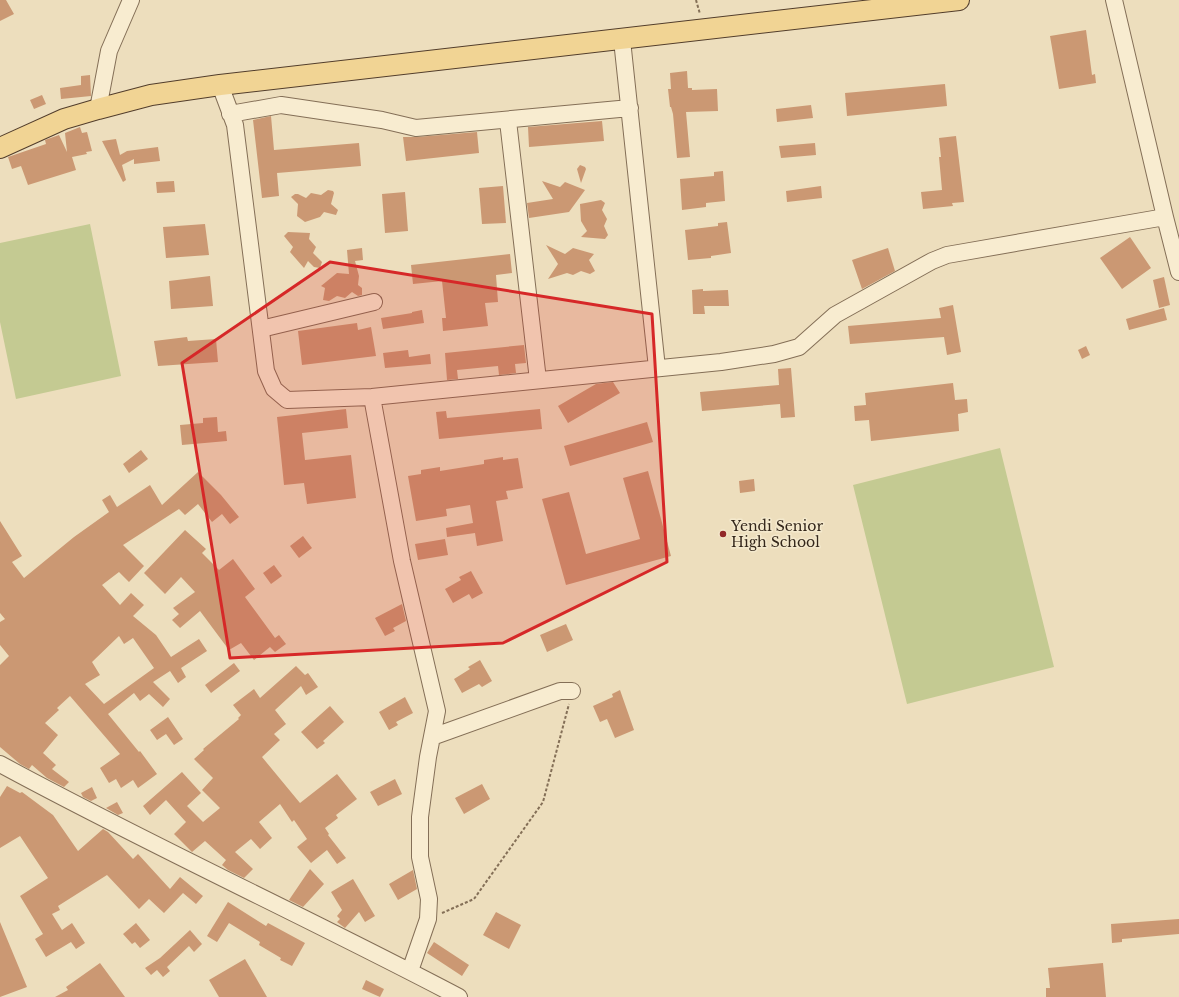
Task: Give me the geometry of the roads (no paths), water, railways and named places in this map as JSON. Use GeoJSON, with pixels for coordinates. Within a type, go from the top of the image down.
{"type":"FeatureCollection","features":[{"type":"Feature","properties":{"kind":"main road"},"geometry":{"type":"LineString","coordinates":[[0,148],[64,119],[151,95],[220,85],[622,40],[958,0]]}},
{"type":"Feature","properties":{"kind":"street"},"geometry":{"type":"LineString","coordinates":[[98,110],[109,51],[132,0]]}},
{"type":"Feature","properties":{"kind":"street"},"geometry":{"type":"LineString","coordinates":[[1114,0],[1179,272]]}},
{"type":"Feature","properties":{"kind":"street"},"geometry":{"type":"LineString","coordinates":[[622,40],[657,368]]}},
{"type":"Feature","properties":{"kind":"street"},"geometry":{"type":"LineString","coordinates":[[220,85],[235,125],[266,371],[274,389],[286,400],[372,397],[722,362],[774,354],[799,347],[836,315],[927,264],[947,255],[1165,217]]}},
{"type":"Feature","properties":{"kind":"street"},"geometry":{"type":"LineString","coordinates":[[230,114],[282,105],[382,120],[416,128],[630,108]]}},
{"type":"Feature","properties":{"kind":"street"},"geometry":{"type":"LineString","coordinates":[[508,120],[538,380]]}},
{"type":"Feature","properties":{"kind":"street"},"geometry":{"type":"LineString","coordinates":[[261,329],[374,302]]}},
{"type":"Feature","properties":{"kind":"street"},"geometry":{"type":"LineString","coordinates":[[372,397],[402,561],[437,711],[420,817],[420,857],[429,899],[428,919],[410,972]]}},
{"type":"Feature","properties":{"kind":"street"},"geometry":{"type":"LineString","coordinates":[[432,738],[560,691],[572,691]]}},
{"type":"Feature","properties":{"kind":"street"},"geometry":{"type":"LineString","coordinates":[[0,764],[178,857],[459,997]]}},
{"type":"Feature","properties":{"kind":"place","name":"Yendi Senior High School"},"geometry":{"type":"Point","coordinates":[723,534]}}]}
